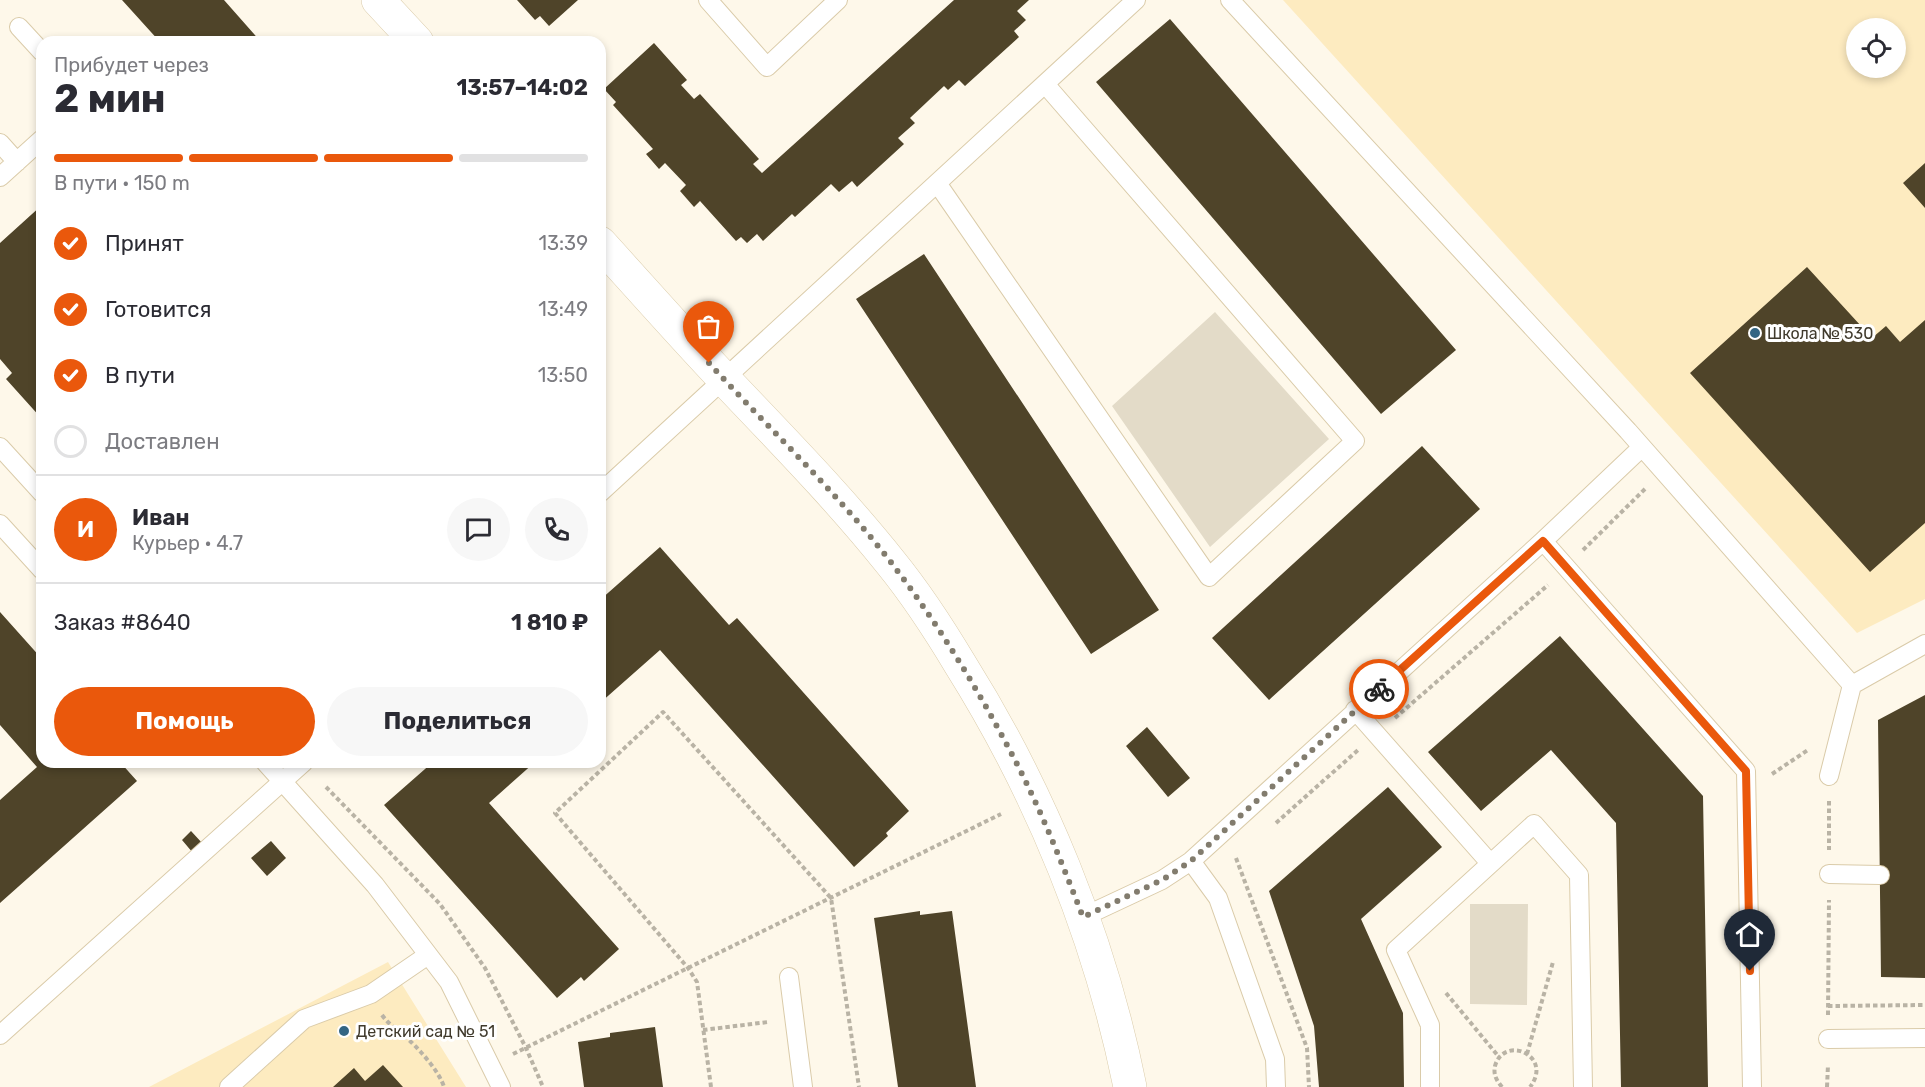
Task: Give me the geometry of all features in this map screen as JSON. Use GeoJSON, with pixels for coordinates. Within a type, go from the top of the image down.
{"type":"FeatureCollection","features":[{"type":"Feature","properties":{"kind":"street"},"geometry":{"type":"LineString","coordinates":[[378,0],[411,36]]}},
{"type":"Feature","properties":{"kind":"street"},"geometry":{"type":"LineString","coordinates":[[606,250],[840,504],[892,564],[937,626],[980,696],[1019,767],[1053,841],[1083,917],[1111,1009],[1130,1087]]}},
{"type":"Feature","properties":{"kind":"lane"},"geometry":{"type":"LineString","coordinates":[[718,4],[767,67],[838,0]]}},
{"type":"Feature","properties":{"kind":"lane"},"geometry":{"type":"LineString","coordinates":[[606,488],[1136,0]]}},
{"type":"Feature","properties":{"kind":"lane"},"geometry":{"type":"LineString","coordinates":[[1230,0],[1620,423],[1852,685]]}},
{"type":"Feature","properties":{"kind":"lane"},"geometry":{"type":"LineString","coordinates":[[20,27],[36,45]]}},
{"type":"Feature","properties":{"kind":"lane"},"geometry":{"type":"LineString","coordinates":[[938,183],[1209,577],[1355,441],[1045,84]]}},
{"type":"Feature","properties":{"kind":"lane"},"geometry":{"type":"LineString","coordinates":[[0,143],[17,162]]}},
{"type":"Feature","properties":{"kind":"lane"},"geometry":{"type":"LineString","coordinates":[[0,177],[36,145]]}},
{"type":"Feature","properties":{"kind":"lane"},"geometry":{"type":"LineString","coordinates":[[0,447],[36,486]]}},
{"type":"Feature","properties":{"kind":"lane"},"geometry":{"type":"LineString","coordinates":[[1083,917],[1162,880],[1191,861],[1543,541],[1641,448]]}},
{"type":"Feature","properties":{"kind":"lane"},"geometry":{"type":"LineString","coordinates":[[0,524],[36,563]]}},
{"type":"Feature","properties":{"kind":"lane"},"geometry":{"type":"LineString","coordinates":[[1543,541],[1746,771],[1752,1087]]}},
{"type":"Feature","properties":{"kind":"lane"},"geometry":{"type":"LineString","coordinates":[[1829,776],[1852,685],[1925,644]]}},
{"type":"Feature","properties":{"kind":"lane"},"geometry":{"type":"LineString","coordinates":[[1355,710],[1490,863]]}},
{"type":"Feature","properties":{"kind":"lane"},"geometry":{"type":"LineString","coordinates":[[270,768],[375,885],[449,982],[501,1087]]}},
{"type":"Feature","properties":{"kind":"lane"},"geometry":{"type":"LineString","coordinates":[[0,1035],[297,768]]}},
{"type":"Feature","properties":{"kind":"lane"},"geometry":{"type":"LineString","coordinates":[[1430,1087],[1430,1025],[1396,950],[1534,824],[1579,875],[1583,1087]]}},
{"type":"Feature","properties":{"kind":"lane"},"geometry":{"type":"LineString","coordinates":[[1191,861],[1218,898],[1275,1059],[1276,1087]]}},
{"type":"Feature","properties":{"kind":"lane"},"geometry":{"type":"LineString","coordinates":[[1829,874],[1880,875]]}},
{"type":"Feature","properties":{"kind":"lane"},"geometry":{"type":"LineString","coordinates":[[229,1087],[304,1019],[371,994],[428,955]]}},
{"type":"Feature","properties":{"kind":"lane"},"geometry":{"type":"LineString","coordinates":[[789,977],[803,1087]]}},
{"type":"Feature","properties":{"kind":"lane"},"geometry":{"type":"LineString","coordinates":[[1828,1039],[1925,1038]]}},
{"type":"Feature","properties":{"kind":"path"},"geometry":{"type":"LineString","coordinates":[[1271,827],[1547,585],[1663,472]]}},
{"type":"Feature","properties":{"kind":"path"},"geometry":{"type":"LineString","coordinates":[[1547,585],[1555,594]]}},
{"type":"Feature","properties":{"kind":"path"},"geometry":{"type":"LineString","coordinates":[[606,765],[663,712],[831,898],[859,1087]]}},
{"type":"Feature","properties":{"kind":"path"},"geometry":{"type":"LineString","coordinates":[[1747,787],[1779,771],[1841,729]]}},
{"type":"Feature","properties":{"kind":"path"},"geometry":{"type":"LineString","coordinates":[[308,768],[440,904],[484,968],[526,1048],[543,1087]]}},
{"type":"Feature","properties":{"kind":"path"},"geometry":{"type":"LineString","coordinates":[[603,768],[555,813],[688,968],[697,982],[711,1087]]}},
{"type":"Feature","properties":{"kind":"path"},"geometry":{"type":"LineString","coordinates":[[1827,1087],[1829,776]]}},
{"type":"Feature","properties":{"kind":"path"},"geometry":{"type":"LineString","coordinates":[[490,1065],[1001,814]]}},
{"type":"Feature","properties":{"kind":"path"},"geometry":{"type":"LineString","coordinates":[[1207,882],[1244,851]]}},
{"type":"Feature","properties":{"kind":"path"},"geometry":{"type":"LineString","coordinates":[[1236,858],[1307,1048],[1309,1087]]}},
{"type":"Feature","properties":{"kind":"path"},"geometry":{"type":"LineString","coordinates":[[1440,987],[1499,1057]]}},
{"type":"Feature","properties":{"kind":"path"},"geometry":{"type":"LineString","coordinates":[[371,994],[372,1002],[386,1020],[411,1041],[442,1078],[444,1087]]}},
{"type":"Feature","properties":{"kind":"path"},"geometry":{"type":"LineString","coordinates":[[1828,1006],[1925,1005]]}},
{"type":"Feature","properties":{"kind":"path"},"geometry":{"type":"LineString","coordinates":[[704,1030],[794,1019]]}},
{"type":"Feature","properties":{"kind":"path"},"geometry":{"type":"LineString","coordinates":[[1502,1087],[1496,1081],[1494,1069],[1499,1057],[1509,1051],[1521,1050],[1532,1056],[1537,1067],[1536,1079],[1530,1087]]}},
{"type":"Feature","properties":{"kind":"shaded area","name":"Школа № 530"},"geometry":{"type":"Polygon","coordinates":[[[1283,0],[1925,0],[1925,599],[1857,633],[1283,0]]]}},
{"type":"Feature","properties":{"kind":"shaded area"},"geometry":{"type":"Polygon","coordinates":[[[1215,312],[1329,439],[1210,547],[1112,406],[1215,312]]]}},
{"type":"Feature","properties":{"kind":"shaded area"},"geometry":{"type":"Polygon","coordinates":[[[1470,904],[1528,904],[1527,1005],[1470,1004],[1470,904]]]}},
{"type":"Feature","properties":{"kind":"shaded area","name":"Детский сад № 51"},"geometry":{"type":"Polygon","coordinates":[[[388,962],[466,1087],[149,1087],[388,962]]]}},
{"type":"Feature","properties":{"kind":"building"},"geometry":{"type":"Polygon","coordinates":[[[122,0],[224,0],[256,36],[155,36],[122,0]]]}},
{"type":"Feature","properties":{"kind":"building"},"geometry":{"type":"Polygon","coordinates":[[[517,0],[578,0],[549,26],[540,16],[535,20],[517,0]]]}},
{"type":"Feature","properties":{"kind":"building"},"geometry":{"type":"Polygon","coordinates":[[[954,0],[1029,0],[1017,11],[1026,20],[1014,31],[1019,37],[965,86],[959,80],[948,90],[944,86],[910,118],[915,123],[898,138],[904,144],[857,187],[852,181],[839,192],[831,184],[795,217],[792,214],[763,241],[757,234],[747,243],[741,237],[736,241],[700,201],[694,207],[680,191],[686,185],[665,163],[659,169],[646,154],[653,149],[613,105],[616,102],[606,91],[606,87],[654,43],[687,80],[681,85],[694,99],[700,94],[759,159],[753,164],[762,173],[954,0]]]}},
{"type":"Feature","properties":{"kind":"building"},"geometry":{"type":"Polygon","coordinates":[[[1170,19],[1456,350],[1381,414],[1096,82],[1170,19]]]}},
{"type":"Feature","properties":{"kind":"building"},"geometry":{"type":"Polygon","coordinates":[[[1925,163],[1925,208],[1903,183],[1925,163]]]}},
{"type":"Feature","properties":{"kind":"building"},"geometry":{"type":"Polygon","coordinates":[[[36,210],[36,412],[6,379],[12,373],[0,359],[0,243],[36,210]]]}},
{"type":"Feature","properties":{"kind":"building"},"geometry":{"type":"Polygon","coordinates":[[[924,254],[1159,610],[1091,654],[856,299],[924,254]]]}},
{"type":"Feature","properties":{"kind":"building"},"geometry":{"type":"Polygon","coordinates":[[[1807,267],[1872,338],[1886,326],[1900,342],[1925,320],[1925,523],[1870,572],[1690,373],[1807,267]]]}},
{"type":"Feature","properties":{"kind":"building"},"geometry":{"type":"Polygon","coordinates":[[[1422,446],[1480,509],[1269,700],[1212,638],[1422,446]]]}},
{"type":"Feature","properties":{"kind":"building"},"geometry":{"type":"Polygon","coordinates":[[[660,547],[729,625],[737,618],[909,811],[886,833],[888,836],[854,867],[660,650],[606,698],[606,595],[660,547]]]}},
{"type":"Feature","properties":{"kind":"building"},"geometry":{"type":"Polygon","coordinates":[[[0,612],[36,652],[36,766],[0,725],[0,612]]]}},
{"type":"Feature","properties":{"kind":"building"},"geometry":{"type":"Polygon","coordinates":[[[1560,636],[1703,796],[1708,1087],[1621,1087],[1616,823],[1551,750],[1481,811],[1428,752],[1560,636]]]}},
{"type":"Feature","properties":{"kind":"building"},"geometry":{"type":"Polygon","coordinates":[[[1925,695],[1925,978],[1881,977],[1878,720],[1925,695]]]}},
{"type":"Feature","properties":{"kind":"building"},"geometry":{"type":"Polygon","coordinates":[[[1147,727],[1190,778],[1168,797],[1126,746],[1147,727]]]}},
{"type":"Feature","properties":{"kind":"building"},"geometry":{"type":"Polygon","coordinates":[[[36,768],[125,768],[137,781],[0,903],[0,800],[36,768]]]}},
{"type":"Feature","properties":{"kind":"building"},"geometry":{"type":"Polygon","coordinates":[[[426,768],[528,768],[489,803],[619,949],[584,981],[581,977],[557,998],[384,805],[426,768]]]}},
{"type":"Feature","properties":{"kind":"building"},"geometry":{"type":"Polygon","coordinates":[[[1388,787],[1442,847],[1361,919],[1403,1013],[1404,1087],[1319,1087],[1314,1026],[1269,891],[1388,787]]]}},
{"type":"Feature","properties":{"kind":"building"},"geometry":{"type":"Polygon","coordinates":[[[191,831],[203,844],[193,853],[182,840],[191,831]]]}},
{"type":"Feature","properties":{"kind":"building"},"geometry":{"type":"Polygon","coordinates":[[[271,841],[286,858],[267,876],[251,858],[271,841]]]}},
{"type":"Feature","properties":{"kind":"building"},"geometry":{"type":"Polygon","coordinates":[[[920,911],[920,915],[952,911],[976,1087],[898,1087],[874,918],[920,911]]]}},
{"type":"Feature","properties":{"kind":"building"},"geometry":{"type":"Polygon","coordinates":[[[655,1027],[663,1087],[584,1087],[578,1042],[610,1037],[610,1033],[655,1027]]]}},
{"type":"Feature","properties":{"kind":"building"},"geometry":{"type":"Polygon","coordinates":[[[383,1065],[403,1087],[333,1087],[354,1068],[365,1081],[383,1065]]]}},
{"type":"Feature","properties":{"kind":"way so far"},"geometry":{"type":"LineString","coordinates":[[709,363],[840,504],[892,564],[937,626],[980,696],[1019,767],[1053,841],[1083,917],[1162,880],[1191,861],[1379,689]]}},
{"type":"Feature","properties":{"kind":"place","name":"Школа № 530"},"geometry":{"type":"Point","coordinates":[1755,333]}},
{"type":"Feature","properties":{"kind":"place","name":"Детский сад № 51"},"geometry":{"type":"Point","coordinates":[344,1031]}},
{"type":"Feature","properties":{"kind":"route"},"geometry":{"type":"LineString","coordinates":[[1379,689],[1543,541],[1746,771],[1750,971]]}}]}
